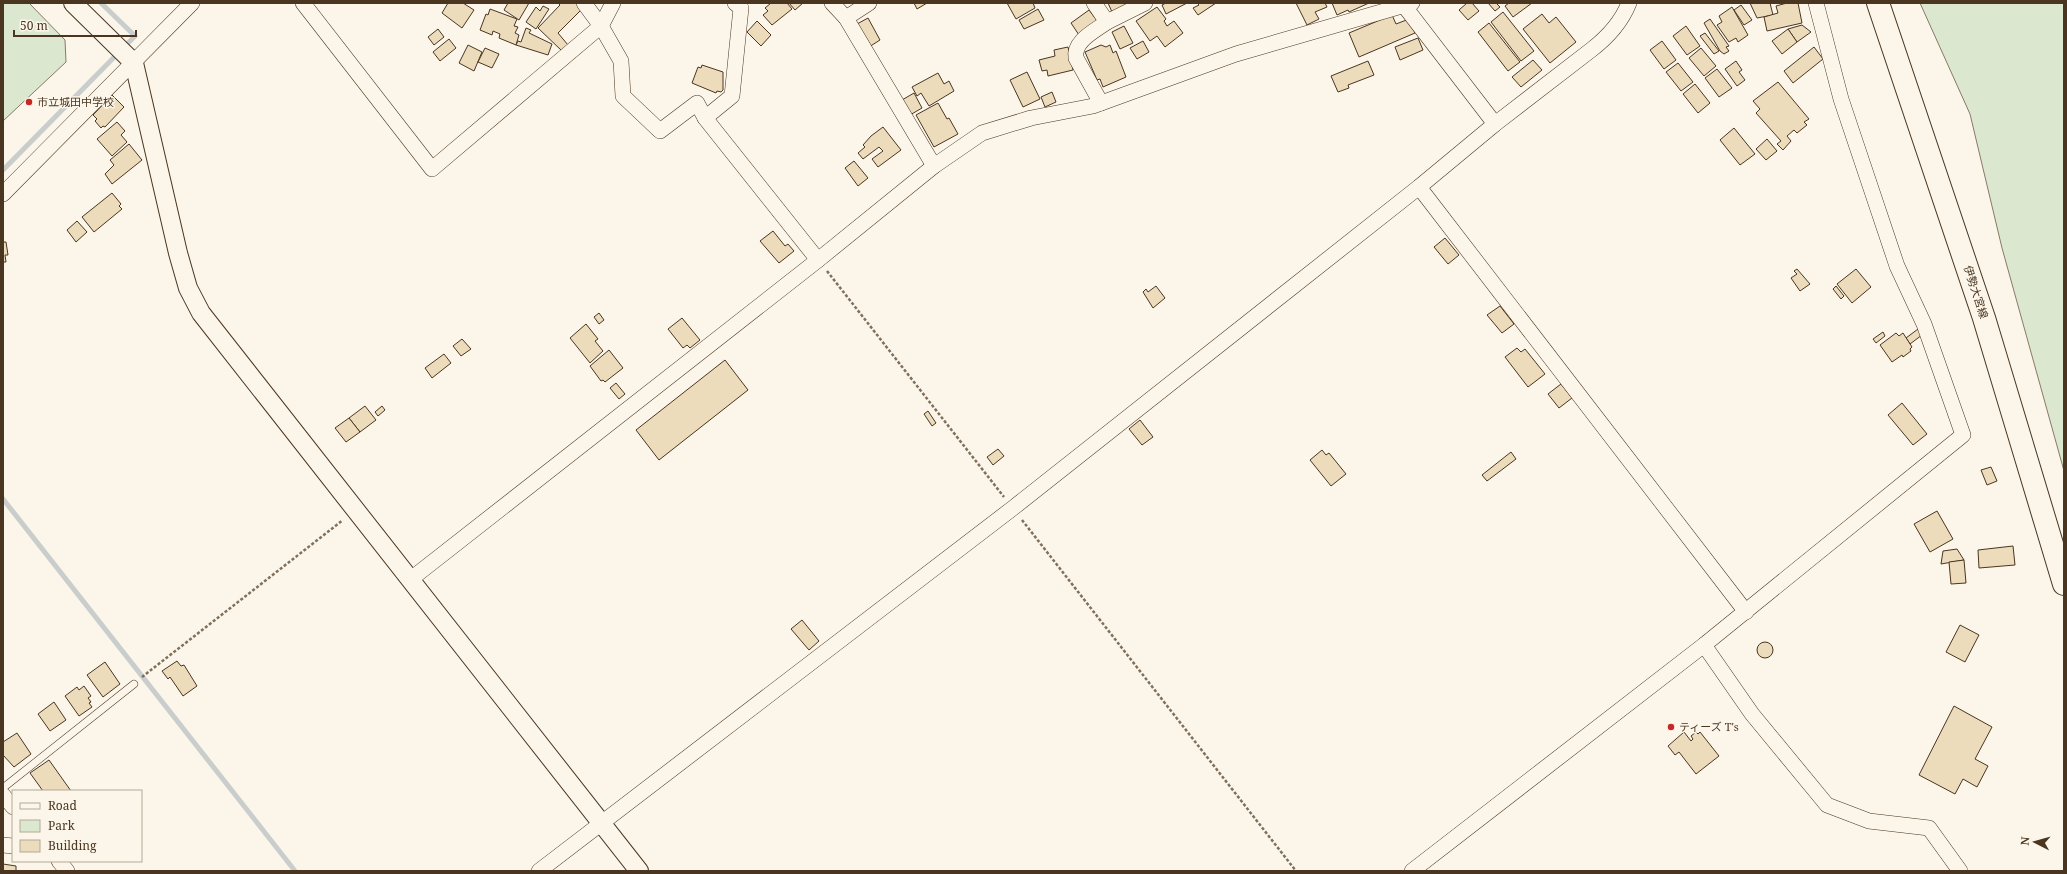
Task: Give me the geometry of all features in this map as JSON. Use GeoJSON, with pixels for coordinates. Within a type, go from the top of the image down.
{"type":"FeatureCollection","features":[{"type":"Feature","properties":{"kind":"main road","name":"伊勢大宮線"},"geometry":{"type":"LineString","coordinates":[[1878,6],[1984,318],[2064,584]]}},
{"type":"Feature","properties":{"kind":"street"},"geometry":{"type":"LineString","coordinates":[[73,3],[133,61],[178,253],[188,288],[201,313],[412,579],[639,871]]}},
{"type":"Feature","properties":{"kind":"street"},"geometry":{"type":"LineString","coordinates":[[3,194],[192,3]]}},
{"type":"Feature","properties":{"kind":"street"},"geometry":{"type":"LineString","coordinates":[[303,3],[432,169],[601,26],[613,3]]}},
{"type":"Feature","properties":{"kind":"street"},"geometry":{"type":"LineString","coordinates":[[584,3],[601,26],[620,61],[623,96],[660,131],[696,103],[705,118],[818,260]]}},
{"type":"Feature","properties":{"kind":"street"},"geometry":{"type":"LineString","coordinates":[[705,118],[732,96],[741,8],[735,3]]}},
{"type":"Feature","properties":{"kind":"street"},"geometry":{"type":"LineString","coordinates":[[832,3],[846,18],[934,166]]}},
{"type":"Feature","properties":{"kind":"street"},"geometry":{"type":"LineString","coordinates":[[846,18],[869,3]]}},
{"type":"Feature","properties":{"kind":"street"},"geometry":{"type":"LineString","coordinates":[[1094,3],[1107,22]]}},
{"type":"Feature","properties":{"kind":"street"},"geometry":{"type":"LineString","coordinates":[[1101,103],[1076,58],[1075,52],[1078,44],[1107,22],[1145,3]]}},
{"type":"Feature","properties":{"kind":"street"},"geometry":{"type":"LineString","coordinates":[[539,871],[1012,508],[1419,187],[1495,124],[1606,38],[1618,24],[1629,3]]}},
{"type":"Feature","properties":{"kind":"street"},"geometry":{"type":"LineString","coordinates":[[1412,871],[1746,612],[1963,435],[1924,324],[1897,266],[1841,99],[1816,3]]}},
{"type":"Feature","properties":{"kind":"street"},"geometry":{"type":"LineString","coordinates":[[412,579],[818,260],[934,166],[982,133],[1031,118],[1101,103],[1236,54],[1406,4],[1495,124]]}},
{"type":"Feature","properties":{"kind":"street"},"geometry":{"type":"LineString","coordinates":[[1419,187],[1746,612]]}},
{"type":"Feature","properties":{"kind":"street"},"geometry":{"type":"LineString","coordinates":[[1704,645],[1752,714],[1827,805],[1869,821],[1929,828],[1960,871]]}},
{"type":"Feature","properties":{"kind":"street"},"geometry":{"type":"LineString","coordinates":[[3,795],[12,806]]}},
{"type":"Feature","properties":{"kind":"street"},"geometry":{"type":"LineString","coordinates":[[60,862],[67,871]]}},
{"type":"Feature","properties":{"kind":"lane"},"geometry":{"type":"LineString","coordinates":[[3,788],[134,684]]}},
{"type":"Feature","properties":{"kind":"path"},"geometry":{"type":"LineString","coordinates":[[818,260],[1296,871]]}},
{"type":"Feature","properties":{"kind":"path"},"geometry":{"type":"LineString","coordinates":[[151,670],[356,509]]}},
{"type":"Feature","properties":{"kind":"green space"},"geometry":{"type":"Polygon","coordinates":[[[3,3],[29,3],[65,40],[66,62],[3,121],[3,3]]]}},
{"type":"Feature","properties":{"kind":"green space"},"geometry":{"type":"Polygon","coordinates":[[[1920,3],[2064,3],[2064,471],[2002,248],[1970,114],[1920,3]]]}},
{"type":"Feature","properties":{"kind":"building"},"geometry":{"type":"Polygon","coordinates":[[[448,3],[463,3],[474,10],[462,28],[442,13],[448,3]]]}},
{"type":"Feature","properties":{"kind":"building"},"geometry":{"type":"Polygon","coordinates":[[[508,3],[529,3],[519,20],[504,10],[508,3]]]}},
{"type":"Feature","properties":{"kind":"building"},"geometry":{"type":"Polygon","coordinates":[[[558,3],[578,3],[583,8],[558,33],[568,45],[562,51],[538,28],[560,5],[558,3]]]}},
{"type":"Feature","properties":{"kind":"building"},"geometry":{"type":"Polygon","coordinates":[[[771,3],[787,3],[792,9],[772,25],[763,15],[768,11],[765,8],[771,3]]]}},
{"type":"Feature","properties":{"kind":"building"},"geometry":{"type":"Polygon","coordinates":[[[789,3],[803,3],[795,10],[789,3]]]}},
{"type":"Feature","properties":{"kind":"building"},"geometry":{"type":"Polygon","coordinates":[[[914,3],[927,3],[917,9],[914,3]]]}},
{"type":"Feature","properties":{"kind":"building"},"geometry":{"type":"Polygon","coordinates":[[[1007,3],[1033,3],[1035,8],[1016,19],[1007,3]]]}},
{"type":"Feature","properties":{"kind":"building"},"geometry":{"type":"Polygon","coordinates":[[[1108,3],[1131,3],[1112,12],[1108,3]]]}},
{"type":"Feature","properties":{"kind":"building"},"geometry":{"type":"Polygon","coordinates":[[[1166,3],[1187,3],[1166,14],[1162,5],[1166,3]]]}},
{"type":"Feature","properties":{"kind":"building"},"geometry":{"type":"Polygon","coordinates":[[[1197,3],[1216,3],[1198,15],[1193,8],[1199,5],[1197,3]]]}},
{"type":"Feature","properties":{"kind":"building"},"geometry":{"type":"Polygon","coordinates":[[[1296,3],[1325,3],[1327,7],[1315,12],[1319,19],[1307,25],[1296,3]]]}},
{"type":"Feature","properties":{"kind":"building"},"geometry":{"type":"Polygon","coordinates":[[[1332,3],[1369,3],[1349,12],[1348,10],[1337,15],[1332,3]]]}},
{"type":"Feature","properties":{"kind":"building"},"geometry":{"type":"Polygon","coordinates":[[[1467,3],[1472,3],[1479,11],[1468,20],[1459,10],[1467,3]]]}},
{"type":"Feature","properties":{"kind":"building"},"geometry":{"type":"Polygon","coordinates":[[[1488,3],[1496,3],[1500,7],[1495,11],[1488,3]]]}},
{"type":"Feature","properties":{"kind":"building"},"geometry":{"type":"Polygon","coordinates":[[[1509,3],[1532,3],[1513,17],[1505,6],[1509,3]]]}},
{"type":"Feature","properties":{"kind":"building"},"geometry":{"type":"Polygon","coordinates":[[[1750,3],[1770,3],[1773,15],[1757,18],[1750,3]]]}},
{"type":"Feature","properties":{"kind":"building"},"geometry":{"type":"Polygon","coordinates":[[[1787,3],[1798,3],[1802,23],[1767,31],[1764,17],[1778,13],[1776,6],[1787,3]]]}},
{"type":"Feature","properties":{"kind":"building"},"geometry":{"type":"Polygon","coordinates":[[[1741,5],[1752,20],[1744,25],[1734,10],[1741,5]]]}},
{"type":"Feature","properties":{"kind":"building"},"geometry":{"type":"Polygon","coordinates":[[[543,6],[549,9],[536,29],[526,22],[536,7],[540,11],[543,6]]]}},
{"type":"Feature","properties":{"kind":"building"},"geometry":{"type":"Polygon","coordinates":[[[1157,7],[1166,19],[1164,21],[1167,26],[1174,21],[1183,33],[1165,47],[1157,36],[1150,41],[1136,21],[1157,7]]]}},
{"type":"Feature","properties":{"kind":"building"},"geometry":{"type":"Polygon","coordinates":[[[1732,7],[1748,35],[1738,42],[1736,38],[1729,42],[1717,25],[1722,22],[1719,16],[1732,7]]]}},
{"type":"Feature","properties":{"kind":"building"},"geometry":{"type":"Polygon","coordinates":[[[490,9],[517,19],[514,26],[518,27],[515,33],[519,35],[516,45],[499,38],[500,34],[493,31],[492,35],[480,30],[486,14],[488,15],[490,9]]]}},
{"type":"Feature","properties":{"kind":"building"},"geometry":{"type":"Polygon","coordinates":[[[1038,9],[1044,20],[1024,29],[1019,20],[1038,9]]]}},
{"type":"Feature","properties":{"kind":"building"},"geometry":{"type":"Polygon","coordinates":[[[1089,10],[1098,22],[1079,35],[1071,23],[1089,10]]]}},
{"type":"Feature","properties":{"kind":"building"},"geometry":{"type":"Polygon","coordinates":[[[1503,12],[1534,51],[1521,61],[1491,22],[1503,12]]]}},
{"type":"Feature","properties":{"kind":"building"},"geometry":{"type":"Polygon","coordinates":[[[1542,14],[1549,23],[1556,17],[1576,42],[1550,63],[1523,29],[1542,14]]]}},
{"type":"Feature","properties":{"kind":"building"},"geometry":{"type":"Polygon","coordinates":[[[1392,15],[1396,24],[1409,19],[1415,33],[1359,57],[1349,33],[1392,15]]]}},
{"type":"Feature","properties":{"kind":"building"},"geometry":{"type":"Polygon","coordinates":[[[868,18],[880,40],[869,47],[857,24],[868,18]]]}},
{"type":"Feature","properties":{"kind":"building"},"geometry":{"type":"Polygon","coordinates":[[[1710,19],[1729,46],[1726,47],[1729,51],[1724,54],[1720,51],[1704,23],[1710,19]]]}},
{"type":"Feature","properties":{"kind":"building"},"geometry":{"type":"Polygon","coordinates":[[[757,21],[771,35],[761,46],[747,32],[757,21]]]}},
{"type":"Feature","properties":{"kind":"building"},"geometry":{"type":"Polygon","coordinates":[[[1489,23],[1520,62],[1508,71],[1478,32],[1489,23]]]}},
{"type":"Feature","properties":{"kind":"building"},"geometry":{"type":"Polygon","coordinates":[[[1802,25],[1811,32],[1797,42],[1788,29],[1802,25]]]}},
{"type":"Feature","properties":{"kind":"building"},"geometry":{"type":"Polygon","coordinates":[[[1124,26],[1133,43],[1120,49],[1112,32],[1124,26]]]}},
{"type":"Feature","properties":{"kind":"building"},"geometry":{"type":"Polygon","coordinates":[[[1686,26],[1700,46],[1687,55],[1673,36],[1686,26]]]}},
{"type":"Feature","properties":{"kind":"building"},"geometry":{"type":"Polygon","coordinates":[[[526,28],[531,30],[529,33],[552,44],[548,55],[516,45],[518,41],[521,42],[526,28]]]}},
{"type":"Feature","properties":{"kind":"building"},"geometry":{"type":"Polygon","coordinates":[[[438,29],[444,37],[434,45],[428,37],[438,29]]]}},
{"type":"Feature","properties":{"kind":"building"},"geometry":{"type":"Polygon","coordinates":[[[1788,29],[1797,42],[1782,54],[1772,41],[1788,29]]]}},
{"type":"Feature","properties":{"kind":"building"},"geometry":{"type":"Polygon","coordinates":[[[1705,33],[1719,51],[1714,54],[1700,36],[1705,33]]]}},
{"type":"Feature","properties":{"kind":"building"},"geometry":{"type":"Polygon","coordinates":[[[1418,38],[1423,50],[1400,60],[1395,47],[1418,38]]]}},
{"type":"Feature","properties":{"kind":"building"},"geometry":{"type":"Polygon","coordinates":[[[449,39],[456,48],[440,61],[433,52],[449,39]]]}},
{"type":"Feature","properties":{"kind":"building"},"geometry":{"type":"Polygon","coordinates":[[[1143,41],[1149,52],[1137,59],[1130,48],[1143,41]]]}},
{"type":"Feature","properties":{"kind":"building"},"geometry":{"type":"Polygon","coordinates":[[[1662,41],[1676,60],[1664,69],[1650,50],[1662,41]]]}},
{"type":"Feature","properties":{"kind":"building"},"geometry":{"type":"Polygon","coordinates":[[[468,45],[482,52],[474,71],[459,63],[468,45]]]}},
{"type":"Feature","properties":{"kind":"building"},"geometry":{"type":"Polygon","coordinates":[[[1101,45],[1106,47],[1110,45],[1113,53],[1116,51],[1126,77],[1103,87],[1100,79],[1097,80],[1085,52],[1101,45]]]}},
{"type":"Feature","properties":{"kind":"building"},"geometry":{"type":"Polygon","coordinates":[[[1068,47],[1073,70],[1048,76],[1047,70],[1042,71],[1039,60],[1055,56],[1054,50],[1068,47]]]}},
{"type":"Feature","properties":{"kind":"building"},"geometry":{"type":"Polygon","coordinates":[[[1814,47],[1823,59],[1793,83],[1784,71],[1814,47]]]}},
{"type":"Feature","properties":{"kind":"building"},"geometry":{"type":"Polygon","coordinates":[[[485,48],[499,54],[492,68],[478,62],[485,48]]]}},
{"type":"Feature","properties":{"kind":"building"},"geometry":{"type":"Polygon","coordinates":[[[1701,48],[1716,66],[1704,76],[1689,58],[1701,48]]]}},
{"type":"Feature","properties":{"kind":"building"},"geometry":{"type":"Polygon","coordinates":[[[1533,60],[1542,70],[1521,87],[1512,77],[1533,60]]]}},
{"type":"Feature","properties":{"kind":"building"},"geometry":{"type":"Polygon","coordinates":[[[1368,61],[1374,75],[1348,85],[1349,88],[1338,92],[1331,76],[1368,61]]]}},
{"type":"Feature","properties":{"kind":"building"},"geometry":{"type":"Polygon","coordinates":[[[1736,61],[1742,70],[1739,72],[1745,80],[1737,86],[1725,69],[1736,61]]]}},
{"type":"Feature","properties":{"kind":"building"},"geometry":{"type":"Polygon","coordinates":[[[1678,63],[1693,82],[1681,91],[1666,72],[1678,63]]]}},
{"type":"Feature","properties":{"kind":"building"},"geometry":{"type":"Polygon","coordinates":[[[702,65],[723,72],[723,90],[721,92],[717,91],[716,93],[692,83],[698,67],[701,68],[702,65]]]}},
{"type":"Feature","properties":{"kind":"building"},"geometry":{"type":"Polygon","coordinates":[[[1717,69],[1732,88],[1719,97],[1705,78],[1717,69]]]}},
{"type":"Feature","properties":{"kind":"building"},"geometry":{"type":"Polygon","coordinates":[[[1027,72],[1040,99],[1023,107],[1010,80],[1027,72]]]}},
{"type":"Feature","properties":{"kind":"building"},"geometry":{"type":"Polygon","coordinates":[[[938,73],[944,84],[949,81],[954,91],[929,106],[921,93],[917,96],[912,87],[938,73]]]}},
{"type":"Feature","properties":{"kind":"building"},"geometry":{"type":"Polygon","coordinates":[[[1778,82],[1809,119],[1804,122],[1807,125],[1797,133],[1794,130],[1787,136],[1791,141],[1783,150],[1777,144],[1781,141],[1756,113],[1760,109],[1753,101],[1778,82]]]}},
{"type":"Feature","properties":{"kind":"building"},"geometry":{"type":"Polygon","coordinates":[[[1695,84],[1710,103],[1698,113],[1683,94],[1695,84]]]}},
{"type":"Feature","properties":{"kind":"building"},"geometry":{"type":"Polygon","coordinates":[[[1052,92],[1056,102],[1045,107],[1041,97],[1052,92]]]}},
{"type":"Feature","properties":{"kind":"building"},"geometry":{"type":"Polygon","coordinates":[[[914,93],[922,108],[910,115],[902,100],[914,93]]]}},
{"type":"Feature","properties":{"kind":"building"},"geometry":{"type":"Polygon","coordinates":[[[112,95],[124,107],[105,127],[103,126],[101,128],[95,121],[97,119],[93,115],[112,95]]]}},
{"type":"Feature","properties":{"kind":"building"},"geometry":{"type":"Polygon","coordinates":[[[938,103],[958,134],[934,147],[916,115],[938,103]]]}},
{"type":"Feature","properties":{"kind":"building"},"geometry":{"type":"Polygon","coordinates":[[[117,122],[125,131],[121,135],[127,142],[112,156],[97,139],[117,122]]]}},
{"type":"Feature","properties":{"kind":"building"},"geometry":{"type":"Polygon","coordinates":[[[883,127],[901,150],[878,167],[872,159],[883,151],[879,147],[863,159],[858,153],[865,147],[863,145],[871,136],[883,127]]]}},
{"type":"Feature","properties":{"kind":"building"},"geometry":{"type":"Polygon","coordinates":[[[1734,128],[1755,154],[1740,165],[1720,140],[1734,128]]]}},
{"type":"Feature","properties":{"kind":"building"},"geometry":{"type":"Polygon","coordinates":[[[1767,139],[1777,151],[1766,160],[1756,149],[1767,139]]]}},
{"type":"Feature","properties":{"kind":"building"},"geometry":{"type":"Polygon","coordinates":[[[129,144],[142,160],[112,184],[105,174],[114,165],[110,160],[129,144]]]}},
{"type":"Feature","properties":{"kind":"building"},"geometry":{"type":"Polygon","coordinates":[[[854,161],[868,178],[858,186],[845,168],[854,161]]]}},
{"type":"Feature","properties":{"kind":"building"},"geometry":{"type":"Polygon","coordinates":[[[112,193],[121,204],[119,206],[122,209],[94,232],[82,217],[112,193]]]}},
{"type":"Feature","properties":{"kind":"building"},"geometry":{"type":"Polygon","coordinates":[[[77,221],[87,232],[76,242],[67,230],[77,221]]]}},
{"type":"Feature","properties":{"kind":"building"},"geometry":{"type":"Polygon","coordinates":[[[773,231],[785,246],[788,244],[794,251],[779,263],[760,241],[773,231]]]}},
{"type":"Feature","properties":{"kind":"building"},"geometry":{"type":"Polygon","coordinates":[[[1445,238],[1459,255],[1448,264],[1434,247],[1445,238]]]}},
{"type":"Feature","properties":{"kind":"building"},"geometry":{"type":"Polygon","coordinates":[[[3,242],[6,242],[8,255],[5,255],[6,262],[3,262],[3,242]]]}},
{"type":"Feature","properties":{"kind":"building"},"geometry":{"type":"Polygon","coordinates":[[[1797,269],[1810,284],[1800,291],[1791,278],[1797,274],[1794,271],[1797,269]]]}},
{"type":"Feature","properties":{"kind":"building"},"geometry":{"type":"Polygon","coordinates":[[[1856,269],[1871,287],[1852,303],[1837,284],[1856,269]]]}},
{"type":"Feature","properties":{"kind":"building"},"geometry":{"type":"Polygon","coordinates":[[[1156,286],[1165,298],[1153,308],[1143,292],[1146,289],[1148,292],[1156,286]]]}},
{"type":"Feature","properties":{"kind":"building"},"geometry":{"type":"Polygon","coordinates":[[[1836,286],[1844,296],[1841,299],[1833,289],[1836,286]]]}},
{"type":"Feature","properties":{"kind":"building"},"geometry":{"type":"Polygon","coordinates":[[[1500,306],[1514,324],[1502,333],[1487,315],[1500,306]]]}},
{"type":"Feature","properties":{"kind":"building"},"geometry":{"type":"Polygon","coordinates":[[[599,313],[604,320],[599,324],[594,317],[599,313]]]}},
{"type":"Feature","properties":{"kind":"building"},"geometry":{"type":"Polygon","coordinates":[[[682,318],[700,340],[690,348],[687,345],[683,348],[668,329],[682,318]]]}},
{"type":"Feature","properties":{"kind":"building"},"geometry":{"type":"Polygon","coordinates":[[[586,324],[598,339],[595,341],[603,351],[590,363],[570,338],[586,324]]]}},
{"type":"Feature","properties":{"kind":"building"},"geometry":{"type":"Polygon","coordinates":[[[1918,329],[1922,335],[1910,344],[1906,338],[1918,329]]]}},
{"type":"Feature","properties":{"kind":"building"},"geometry":{"type":"Polygon","coordinates":[[[1883,332],[1885,336],[1876,343],[1873,339],[1883,332]]]}},
{"type":"Feature","properties":{"kind":"building"},"geometry":{"type":"Polygon","coordinates":[[[1896,333],[1899,336],[1903,333],[1912,347],[1910,349],[1911,351],[1903,357],[1902,355],[1892,362],[1880,345],[1896,333]]]}},
{"type":"Feature","properties":{"kind":"building"},"geometry":{"type":"Polygon","coordinates":[[[462,339],[471,349],[461,356],[453,346],[462,339]]]}},
{"type":"Feature","properties":{"kind":"building"},"geometry":{"type":"Polygon","coordinates":[[[1517,348],[1521,352],[1525,349],[1545,374],[1528,387],[1505,357],[1517,348]]]}},
{"type":"Feature","properties":{"kind":"building"},"geometry":{"type":"Polygon","coordinates":[[[609,350],[623,368],[605,382],[603,380],[601,381],[590,366],[609,350]]]}},
{"type":"Feature","properties":{"kind":"building"},"geometry":{"type":"Polygon","coordinates":[[[444,354],[451,363],[432,378],[425,368],[444,354]]]}},
{"type":"Feature","properties":{"kind":"building"},"geometry":{"type":"Polygon","coordinates":[[[725,360],[748,390],[659,460],[636,430],[725,360]]]}},
{"type":"Feature","properties":{"kind":"building"},"geometry":{"type":"Polygon","coordinates":[[[616,383],[625,394],[619,399],[610,388],[616,383]]]}},
{"type":"Feature","properties":{"kind":"building"},"geometry":{"type":"Polygon","coordinates":[[[1561,384],[1572,398],[1559,408],[1548,394],[1561,384]]]}},
{"type":"Feature","properties":{"kind":"building"},"geometry":{"type":"Polygon","coordinates":[[[1902,403],[1927,434],[1913,445],[1888,415],[1902,403]]]}},
{"type":"Feature","properties":{"kind":"building"},"geometry":{"type":"Polygon","coordinates":[[[365,406],[376,420],[360,432],[349,418],[365,406]]]}},
{"type":"Feature","properties":{"kind":"building"},"geometry":{"type":"Polygon","coordinates":[[[382,406],[385,410],[378,416],[375,412],[382,406]]]}},
{"type":"Feature","properties":{"kind":"building"},"geometry":{"type":"Polygon","coordinates":[[[928,411],[936,423],[932,426],[924,414],[928,411]]]}},
{"type":"Feature","properties":{"kind":"building"},"geometry":{"type":"Polygon","coordinates":[[[349,418],[360,432],[346,442],[335,428],[349,418]]]}},
{"type":"Feature","properties":{"kind":"building"},"geometry":{"type":"Polygon","coordinates":[[[1140,420],[1153,437],[1142,445],[1129,429],[1140,420]]]}},
{"type":"Feature","properties":{"kind":"building"},"geometry":{"type":"Polygon","coordinates":[[[998,449],[1004,456],[993,465],[987,457],[998,449]]]}},
{"type":"Feature","properties":{"kind":"building"},"geometry":{"type":"Polygon","coordinates":[[[1322,450],[1326,455],[1329,453],[1346,474],[1331,486],[1310,460],[1322,450]]]}},
{"type":"Feature","properties":{"kind":"building"},"geometry":{"type":"Polygon","coordinates":[[[1511,452],[1516,459],[1487,481],[1482,475],[1511,452]]]}},
{"type":"Feature","properties":{"kind":"building"},"geometry":{"type":"Polygon","coordinates":[[[1991,467],[1997,481],[1987,485],[1981,470],[1991,467]]]}},
{"type":"Feature","properties":{"kind":"building"},"geometry":{"type":"Polygon","coordinates":[[[1937,511],[1953,539],[1930,552],[1914,524],[1937,511]]]}},
{"type":"Feature","properties":{"kind":"building"},"geometry":{"type":"Polygon","coordinates":[[[2013,546],[2015,565],[1979,568],[1978,550],[2013,546]]]}},
{"type":"Feature","properties":{"kind":"building"},"geometry":{"type":"Polygon","coordinates":[[[1957,549],[1964,560],[1941,564],[1943,551],[1957,549]]]}},
{"type":"Feature","properties":{"kind":"building"},"geometry":{"type":"Polygon","coordinates":[[[1964,560],[1966,583],[1951,584],[1949,562],[1964,560]]]}},
{"type":"Feature","properties":{"kind":"building"},"geometry":{"type":"Polygon","coordinates":[[[802,620],[819,641],[809,650],[791,629],[802,620]]]}},
{"type":"Feature","properties":{"kind":"building"},"geometry":{"type":"Polygon","coordinates":[[[1960,625],[1979,635],[1965,662],[1946,652],[1960,625]]]}},
{"type":"Feature","properties":{"kind":"building"},"geometry":{"type":"Polygon","coordinates":[[[1765,642],[1771,644],[1773,650],[1771,656],[1765,658],[1759,656],[1757,650],[1759,644],[1765,642]]]}},
{"type":"Feature","properties":{"kind":"building"},"geometry":{"type":"Polygon","coordinates":[[[177,661],[181,666],[184,665],[197,686],[183,696],[170,677],[168,679],[162,671],[177,661]]]}},
{"type":"Feature","properties":{"kind":"building"},"geometry":{"type":"Polygon","coordinates":[[[105,662],[120,684],[103,697],[87,675],[105,662]]]}},
{"type":"Feature","properties":{"kind":"building"},"geometry":{"type":"Polygon","coordinates":[[[84,686],[91,696],[88,698],[92,707],[79,716],[65,696],[77,687],[79,690],[84,686]]]}},
{"type":"Feature","properties":{"kind":"building"},"geometry":{"type":"Polygon","coordinates":[[[54,702],[66,720],[50,731],[38,714],[54,702]]]}},
{"type":"Feature","properties":{"kind":"building"},"geometry":{"type":"Polygon","coordinates":[[[1954,706],[1992,727],[1975,759],[1988,766],[1977,787],[1963,779],[1955,794],[1919,775],[1954,706]]]}},
{"type":"Feature","properties":{"kind":"building"},"geometry":{"type":"Polygon","coordinates":[[[1684,732],[1691,741],[1693,739],[1691,736],[1696,732],[1698,734],[1700,732],[1719,756],[1696,774],[1679,752],[1675,755],[1668,746],[1684,732]]]}},
{"type":"Feature","properties":{"kind":"building"},"geometry":{"type":"Polygon","coordinates":[[[17,733],[31,754],[14,767],[3,755],[3,742],[17,733]]]}},
{"type":"Feature","properties":{"kind":"building"},"geometry":{"type":"Polygon","coordinates":[[[49,760],[70,790],[42,790],[30,773],[49,760]]]}},
{"type":"Feature","properties":{"kind":"building"},"geometry":{"type":"Polygon","coordinates":[[[3,864],[16,866],[16,871],[3,871],[3,864]]]}},
{"type":"Feature","properties":{"kind":"waterway"},"geometry":{"type":"LineString","coordinates":[[3,170],[135,36],[101,3]]}},
{"type":"Feature","properties":{"kind":"waterway"},"geometry":{"type":"LineString","coordinates":[[3,499],[295,871]]}},
{"type":"Feature","properties":{"kind":"place","name":"市立城田中学校"},"geometry":{"type":"Point","coordinates":[29,102]}},
{"type":"Feature","properties":{"kind":"place","name":"ティーズ T's"},"geometry":{"type":"Point","coordinates":[1671,727]}}]}
